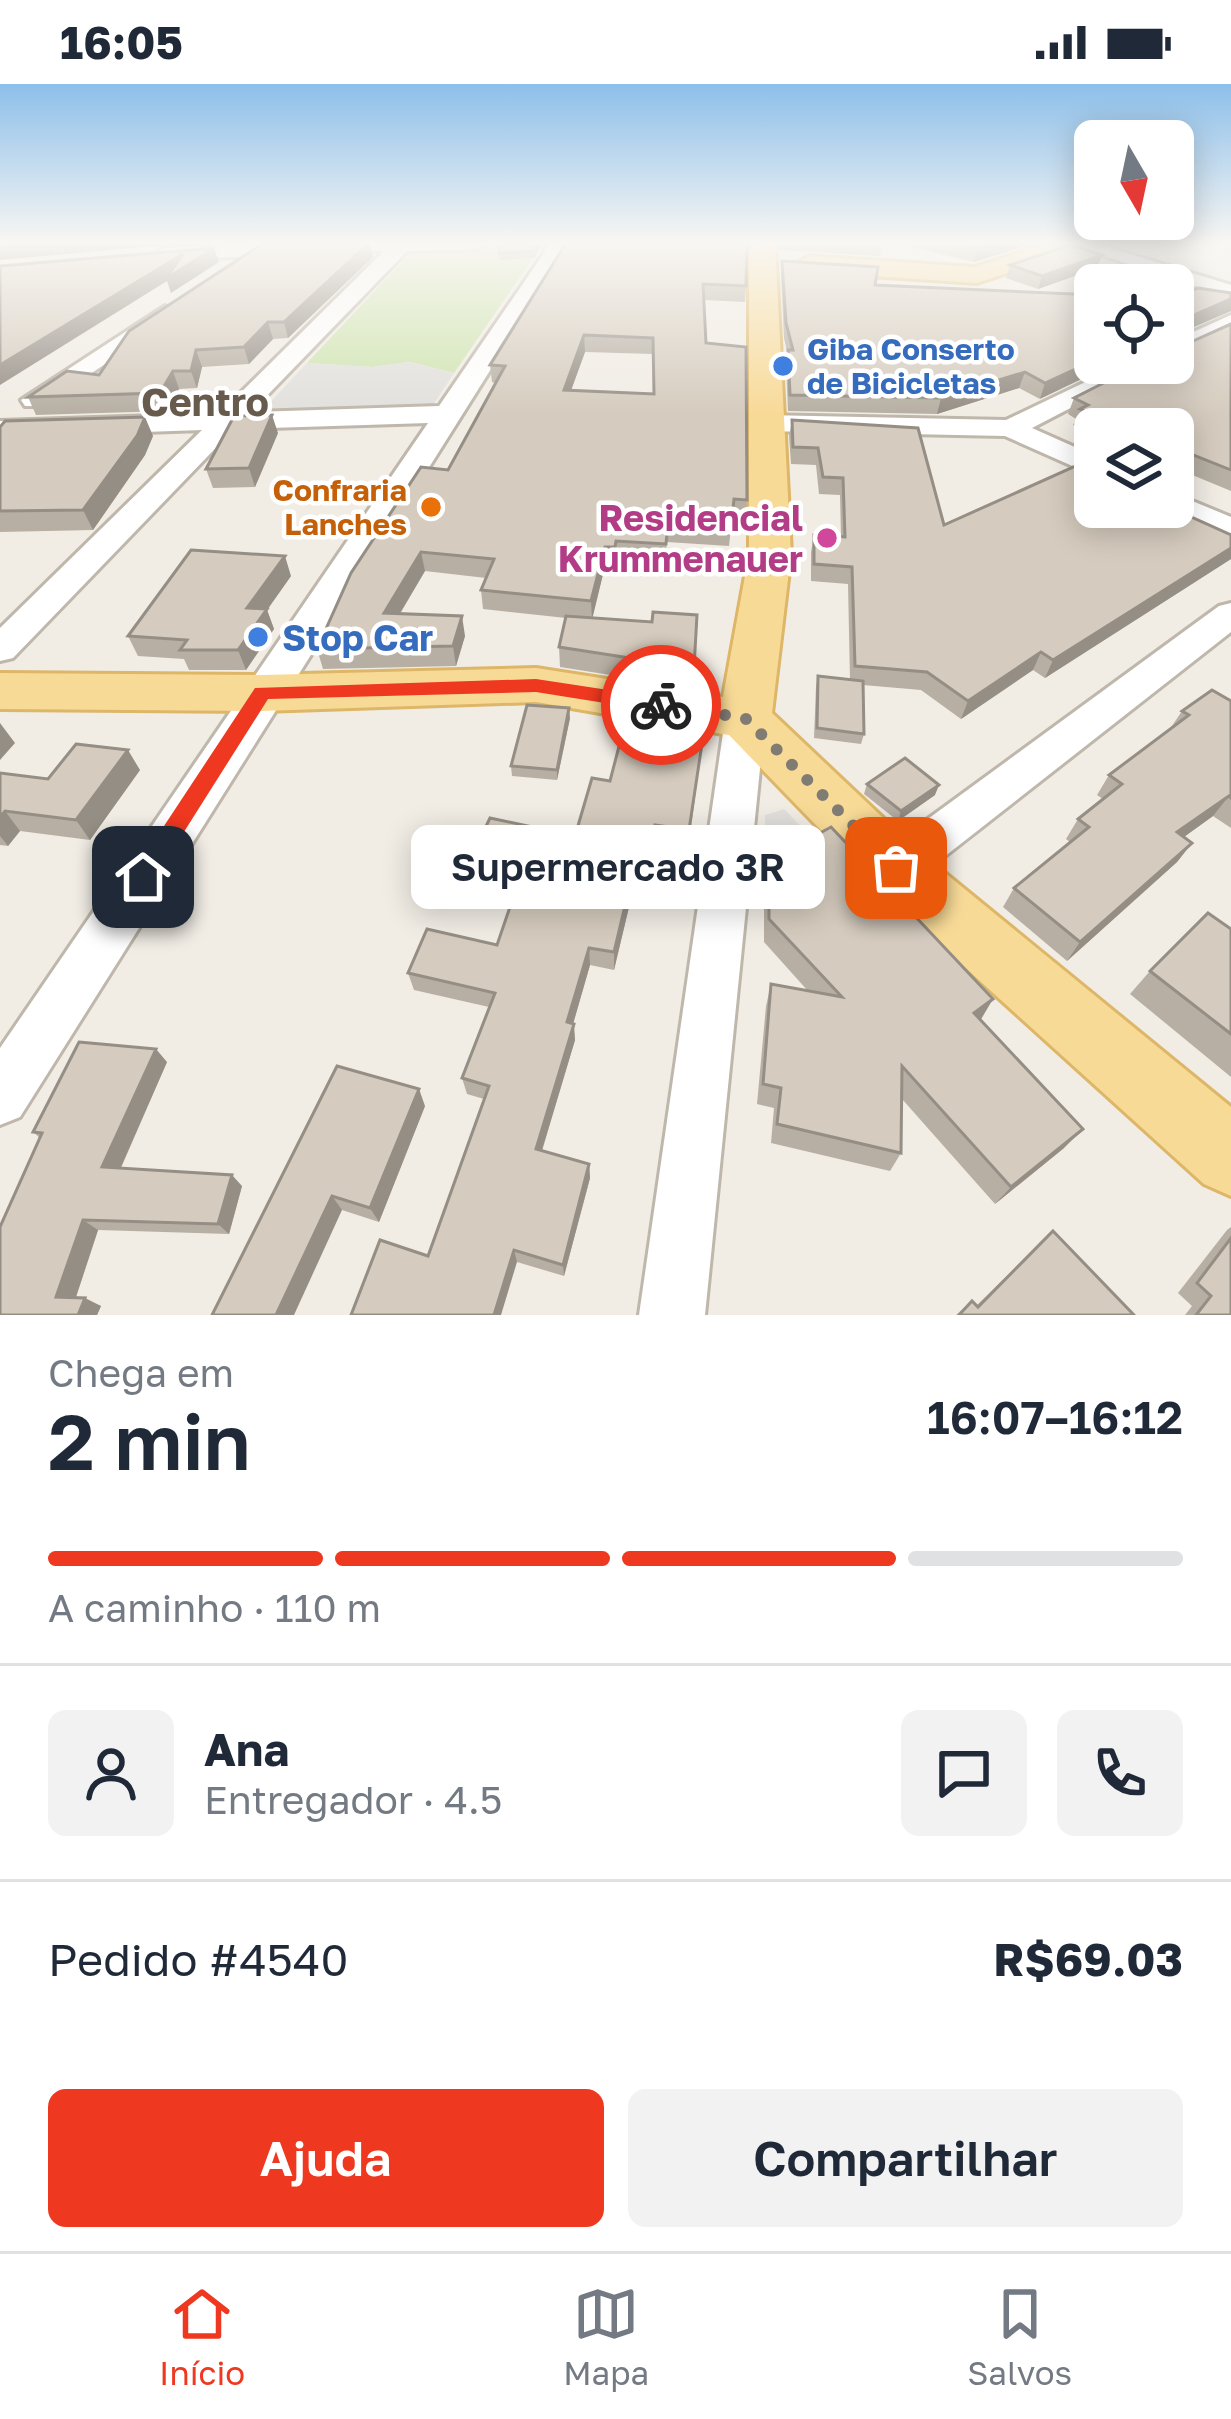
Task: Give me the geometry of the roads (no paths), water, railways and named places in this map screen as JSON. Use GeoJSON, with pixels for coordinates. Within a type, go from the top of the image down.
{"type":"FeatureCollection","features":[{"type":"Feature","properties":{"kind":"main road"},"geometry":{"type":"LineString","coordinates":[[745,718],[770,554],[763,300]]}},
{"type":"Feature","properties":{"kind":"main road"},"geometry":{"type":"LineString","coordinates":[[0,692],[262,693],[536,686],[745,718],[896,868],[1231,1157]]}},
{"type":"Feature","properties":{"kind":"street"},"geometry":{"type":"LineString","coordinates":[[0,426],[184,300]]}},
{"type":"Feature","properties":{"kind":"street"},"geometry":{"type":"LineString","coordinates":[[0,649],[347,300]]}},
{"type":"Feature","properties":{"kind":"street"},"geometry":{"type":"LineString","coordinates":[[0,1097],[522,300]]}},
{"type":"Feature","properties":{"kind":"street"},"geometry":{"type":"LineString","coordinates":[[1194,340],[1231,322]]}},
{"type":"Feature","properties":{"kind":"street"},"geometry":{"type":"LineString","coordinates":[[1010,428],[1101,384]]}},
{"type":"Feature","properties":{"kind":"street"},"geometry":{"type":"LineString","coordinates":[[0,426],[444,414]]}},
{"type":"Feature","properties":{"kind":"street"},"geometry":{"type":"LineString","coordinates":[[764,423],[1010,428],[1074,457]]}},
{"type":"Feature","properties":{"kind":"street"},"geometry":{"type":"LineString","coordinates":[[1194,512],[1231,529]]}},
{"type":"Feature","properties":{"kind":"street"},"geometry":{"type":"LineString","coordinates":[[896,868],[1231,614]]}},
{"type":"Feature","properties":{"kind":"street"},"geometry":{"type":"LineString","coordinates":[[672,1315],[745,718]]}},
{"type":"Feature","properties":{"kind":"place","name":"Giba Conserto de Bicicletas"},"geometry":{"type":"Point","coordinates":[783,366]}},
{"type":"Feature","properties":{"kind":"place","name":"Confraria Lanches"},"geometry":{"type":"Point","coordinates":[431,507]}},
{"type":"Feature","properties":{"kind":"place","name":"Residencial Krummenauer"},"geometry":{"type":"Point","coordinates":[827,538]}},
{"type":"Feature","properties":{"kind":"place","name":"Stop Car"},"geometry":{"type":"Point","coordinates":[258,637]}},
{"type":"Feature","properties":{"kind":"place","name":"Supermercado 3R"},"geometry":{"type":"Point","coordinates":[896,868]}},
{"type":"Feature","properties":{"kind":"district","name":"Centro"},"geometry":{"type":"Point","coordinates":[205,401]}}]}
